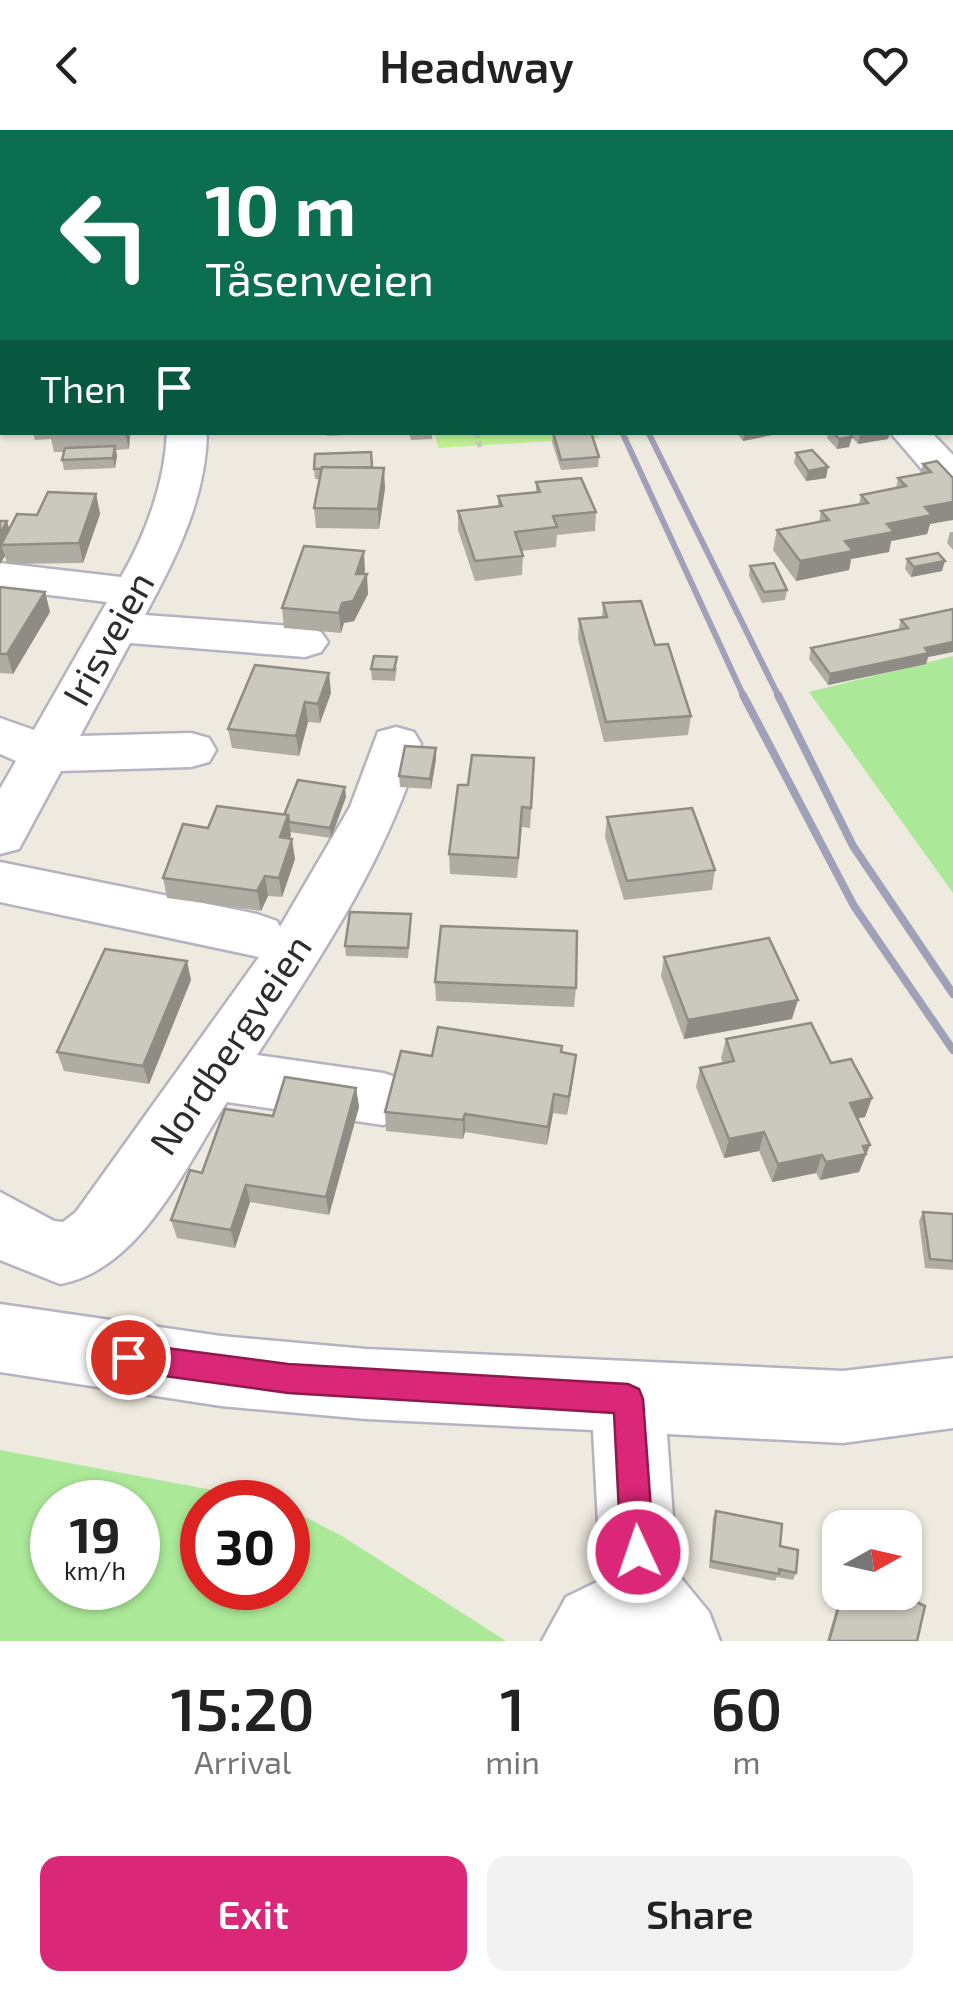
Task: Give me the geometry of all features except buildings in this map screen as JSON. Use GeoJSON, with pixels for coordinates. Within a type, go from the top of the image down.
{"type":"FeatureCollection","features":[{"type":"Feature","properties":{"kind":"street","name":"Irisveien"},"geometry":{"type":"LineString","coordinates":[[0,835],[158,551],[186,462],[187,435]]}},
{"type":"Feature","properties":{"kind":"street"},"geometry":{"type":"LineString","coordinates":[[912,435],[953,479]]}},
{"type":"Feature","properties":{"kind":"street"},"geometry":{"type":"LineString","coordinates":[[0,576],[126,610],[305,642]]}},
{"type":"Feature","properties":{"kind":"street"},"geometry":{"type":"LineString","coordinates":[[0,735],[46,754],[192,750]]}},
{"type":"Feature","properties":{"kind":"street","name":"Nordbergveien"},"geometry":{"type":"LineString","coordinates":[[0,1222],[23,1239],[61,1254],[82,1250],[115,1217],[324,907],[376,807],[396,744]]}},
{"type":"Feature","properties":{"kind":"street"},"geometry":{"type":"LineString","coordinates":[[0,882],[258,936]]}},
{"type":"Feature","properties":{"kind":"street"},"geometry":{"type":"LineString","coordinates":[[210,1074],[383,1099]]}},
{"type":"Feature","properties":{"kind":"street"},"geometry":{"type":"LineString","coordinates":[[0,1338],[288,1379],[628,1399],[948,1408]]}},
{"type":"Feature","properties":{"kind":"street"},"geometry":{"type":"LineString","coordinates":[[582,1641],[594,1625],[664,1620],[638,1573],[628,1399]]}},
{"type":"Feature","properties":{"kind":"path"},"geometry":{"type":"LineString","coordinates":[[477,435],[480,447]]}},
{"type":"Feature","properties":{"kind":"green space"},"geometry":{"type":"Polygon","coordinates":[[[435,435],[599,438],[438,448],[435,435]]]}},
{"type":"Feature","properties":{"kind":"green space"},"geometry":{"type":"Polygon","coordinates":[[[953,656],[953,893],[809,692],[953,656]]]}},
{"type":"Feature","properties":{"kind":"green space"},"geometry":{"type":"Polygon","coordinates":[[[0,1450],[159,1480],[30,1480],[30,1610],[160,1610],[160,1480],[180,1484],[180,1610],[310,1610],[310,1519],[506,1641],[0,1641],[0,1450]]]}},
{"type":"Feature","properties":{"kind":"railway"},"geometry":{"type":"LineString","coordinates":[[623,435],[744,696]]}},
{"type":"Feature","properties":{"kind":"railway"},"geometry":{"type":"LineString","coordinates":[[649,435],[779,697]]}},
{"type":"Feature","properties":{"kind":"railway"},"geometry":{"type":"LineString","coordinates":[[778,695],[853,846],[953,994]]}},
{"type":"Feature","properties":{"kind":"railway"},"geometry":{"type":"LineString","coordinates":[[744,696],[854,906],[953,1050]]}},
{"type":"Feature","properties":{"kind":"route"},"geometry":{"type":"LineString","coordinates":[[128,1357],[288,1379],[628,1399],[638,1552]]}}]}
